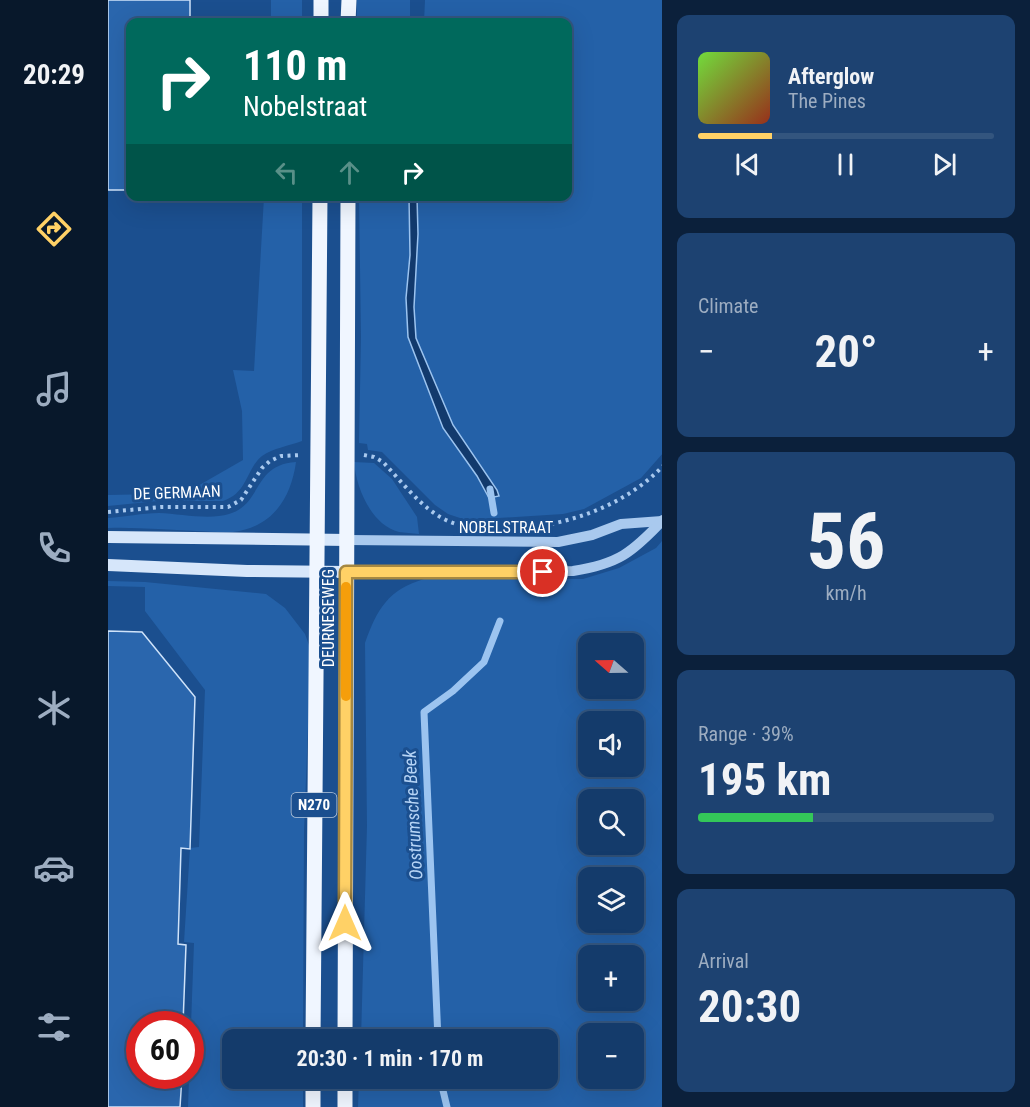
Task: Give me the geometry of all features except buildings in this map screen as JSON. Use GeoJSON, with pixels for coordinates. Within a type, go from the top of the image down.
{"type":"FeatureCollection","features":[{"type":"Feature","properties":{"kind":"main road"},"geometry":{"type":"LineString","coordinates":[[321,0],[321,18]]}},
{"type":"Feature","properties":{"kind":"main road"},"geometry":{"type":"LineString","coordinates":[[348,0],[348,18]]}},
{"type":"Feature","properties":{"kind":"main road","name":"DEURNESEWEG"},"geometry":{"type":"LineString","coordinates":[[313,1029],[320,201]]}},
{"type":"Feature","properties":{"kind":"main road","name":"DEURNESEWEG"},"geometry":{"type":"LineString","coordinates":[[345,1029],[348,201]]}},
{"type":"Feature","properties":{"kind":"main road"},"geometry":{"type":"LineString","coordinates":[[108,537],[348,540]]}},
{"type":"Feature","properties":{"kind":"main road"},"geometry":{"type":"LineString","coordinates":[[108,565],[247,571],[346,572]]}},
{"type":"Feature","properties":{"kind":"main road"},"geometry":{"type":"LineString","coordinates":[[313,1089],[313,1107]]}},
{"type":"Feature","properties":{"kind":"main road"},"geometry":{"type":"LineString","coordinates":[[345,1089],[345,1107]]}},
{"type":"Feature","properties":{"kind":"street","name":"NOBELSTRAAT"},"geometry":{"type":"LineString","coordinates":[[348,540],[558,542],[592,535],[621,524],[662,521]]}},
{"type":"Feature","properties":{"kind":"street","name":"NOBELSTRAAT"},"geometry":{"type":"LineString","coordinates":[[346,572],[583,570],[609,563],[627,554],[662,521]]}},
{"type":"Feature","properties":{"kind":"path","name":"DE GERMAAN"},"geometry":{"type":"LineString","coordinates":[[108,512],[161,507],[228,507],[241,500],[262,468],[270,461],[281,456],[317,455]]}},
{"type":"Feature","properties":{"kind":"path","name":"NOBELSTRAAT"},"geometry":{"type":"LineString","coordinates":[[346,455],[367,455],[379,459],[438,516],[466,526]]}},
{"type":"Feature","properties":{"kind":"path","name":"NOBELSTRAAT"},"geometry":{"type":"LineString","coordinates":[[546,525],[577,518],[611,504],[639,486],[662,467]]}},
{"type":"Feature","properties":{"kind":"shaded area"},"geometry":{"type":"Polygon","coordinates":[[[271,0],[302,0],[302,18],[271,18],[271,0]]]}},
{"type":"Feature","properties":{"kind":"shaded area"},"geometry":{"type":"Polygon","coordinates":[[[357,0],[410,0],[410,18],[357,18],[357,0]]]}},
{"type":"Feature","properties":{"kind":"shaded area"},"geometry":{"type":"Polygon","coordinates":[[[425,0],[662,0],[662,454],[641,478],[584,509],[563,514],[466,520],[448,514],[435,505],[382,452],[368,450],[367,444],[359,443],[361,337],[359,201],[409,201],[410,255],[406,298],[408,337],[443,428],[477,476],[489,498],[498,496],[497,490],[453,425],[416,338],[414,307],[418,234],[417,201],[572,201],[572,18],[424,18],[425,0]]]}},
{"type":"Feature","properties":{"kind":"shaded area"},"geometry":{"type":"Polygon","coordinates":[[[264,201],[302,201],[302,441],[262,456],[242,487],[223,501],[158,501],[108,506],[108,495],[158,494],[196,487],[243,460],[242,411],[233,370],[254,371],[264,201]]]}},
{"type":"Feature","properties":{"kind":"shaded area"},"geometry":{"type":"Polygon","coordinates":[[[409,201],[417,201],[418,234],[414,307],[416,338],[453,425],[499,496],[489,498],[477,476],[443,428],[408,337],[406,298],[410,255],[409,201]]]}},
{"type":"Feature","properties":{"kind":"shaded area"},"geometry":{"type":"Polygon","coordinates":[[[296,462],[290,487],[278,509],[259,524],[247,529],[224,532],[108,528],[108,518],[153,513],[204,517],[229,514],[248,502],[264,477],[272,470],[296,462]]]}},
{"type":"Feature","properties":{"kind":"shaded area"},"geometry":{"type":"Polygon","coordinates":[[[354,462],[374,463],[392,479],[417,517],[419,534],[399,532],[380,522],[362,493],[354,462]]]}},
{"type":"Feature","properties":{"kind":"shaded area"},"geometry":{"type":"Polygon","coordinates":[[[662,541],[662,1107],[358,1107],[359,1089],[558,1089],[558,1029],[361,1029],[367,826],[365,643],[374,620],[393,595],[424,579],[583,579],[619,568],[656,548],[662,541]]]}},
{"type":"Feature","properties":{"kind":"shaded area"},"geometry":{"type":"Polygon","coordinates":[[[108,581],[145,582],[266,594],[285,608],[305,634],[310,648],[310,675],[304,831],[303,1029],[222,1029],[222,1089],[303,1089],[303,1107],[188,1107],[189,1089],[204,1089],[204,1011],[192,1011],[194,943],[184,942],[190,848],[199,847],[205,690],[145,611],[145,587],[108,586],[108,581]]]}},
{"type":"Feature","properties":{"kind":"waterway","name":"Oostrumsche Beek"},"geometry":{"type":"LineString","coordinates":[[490,489],[494,513]]}},
{"type":"Feature","properties":{"kind":"waterway","name":"Oostrumsche Beek"},"geometry":{"type":"LineString","coordinates":[[438,1029],[424,712],[453,691],[484,662],[500,621]]}},
{"type":"Feature","properties":{"kind":"waterway","name":"Oostrumsche Beek"},"geometry":{"type":"LineString","coordinates":[[443,1089],[447,1107]]}},
{"type":"Feature","properties":{"kind":"slow traffic"},"geometry":{"type":"LineString","coordinates":[[346,587],[346,696]]}},
{"type":"Feature","properties":{"kind":"route"},"geometry":{"type":"LineString","coordinates":[[345,923],[346,572],[543,572]]}}]}
